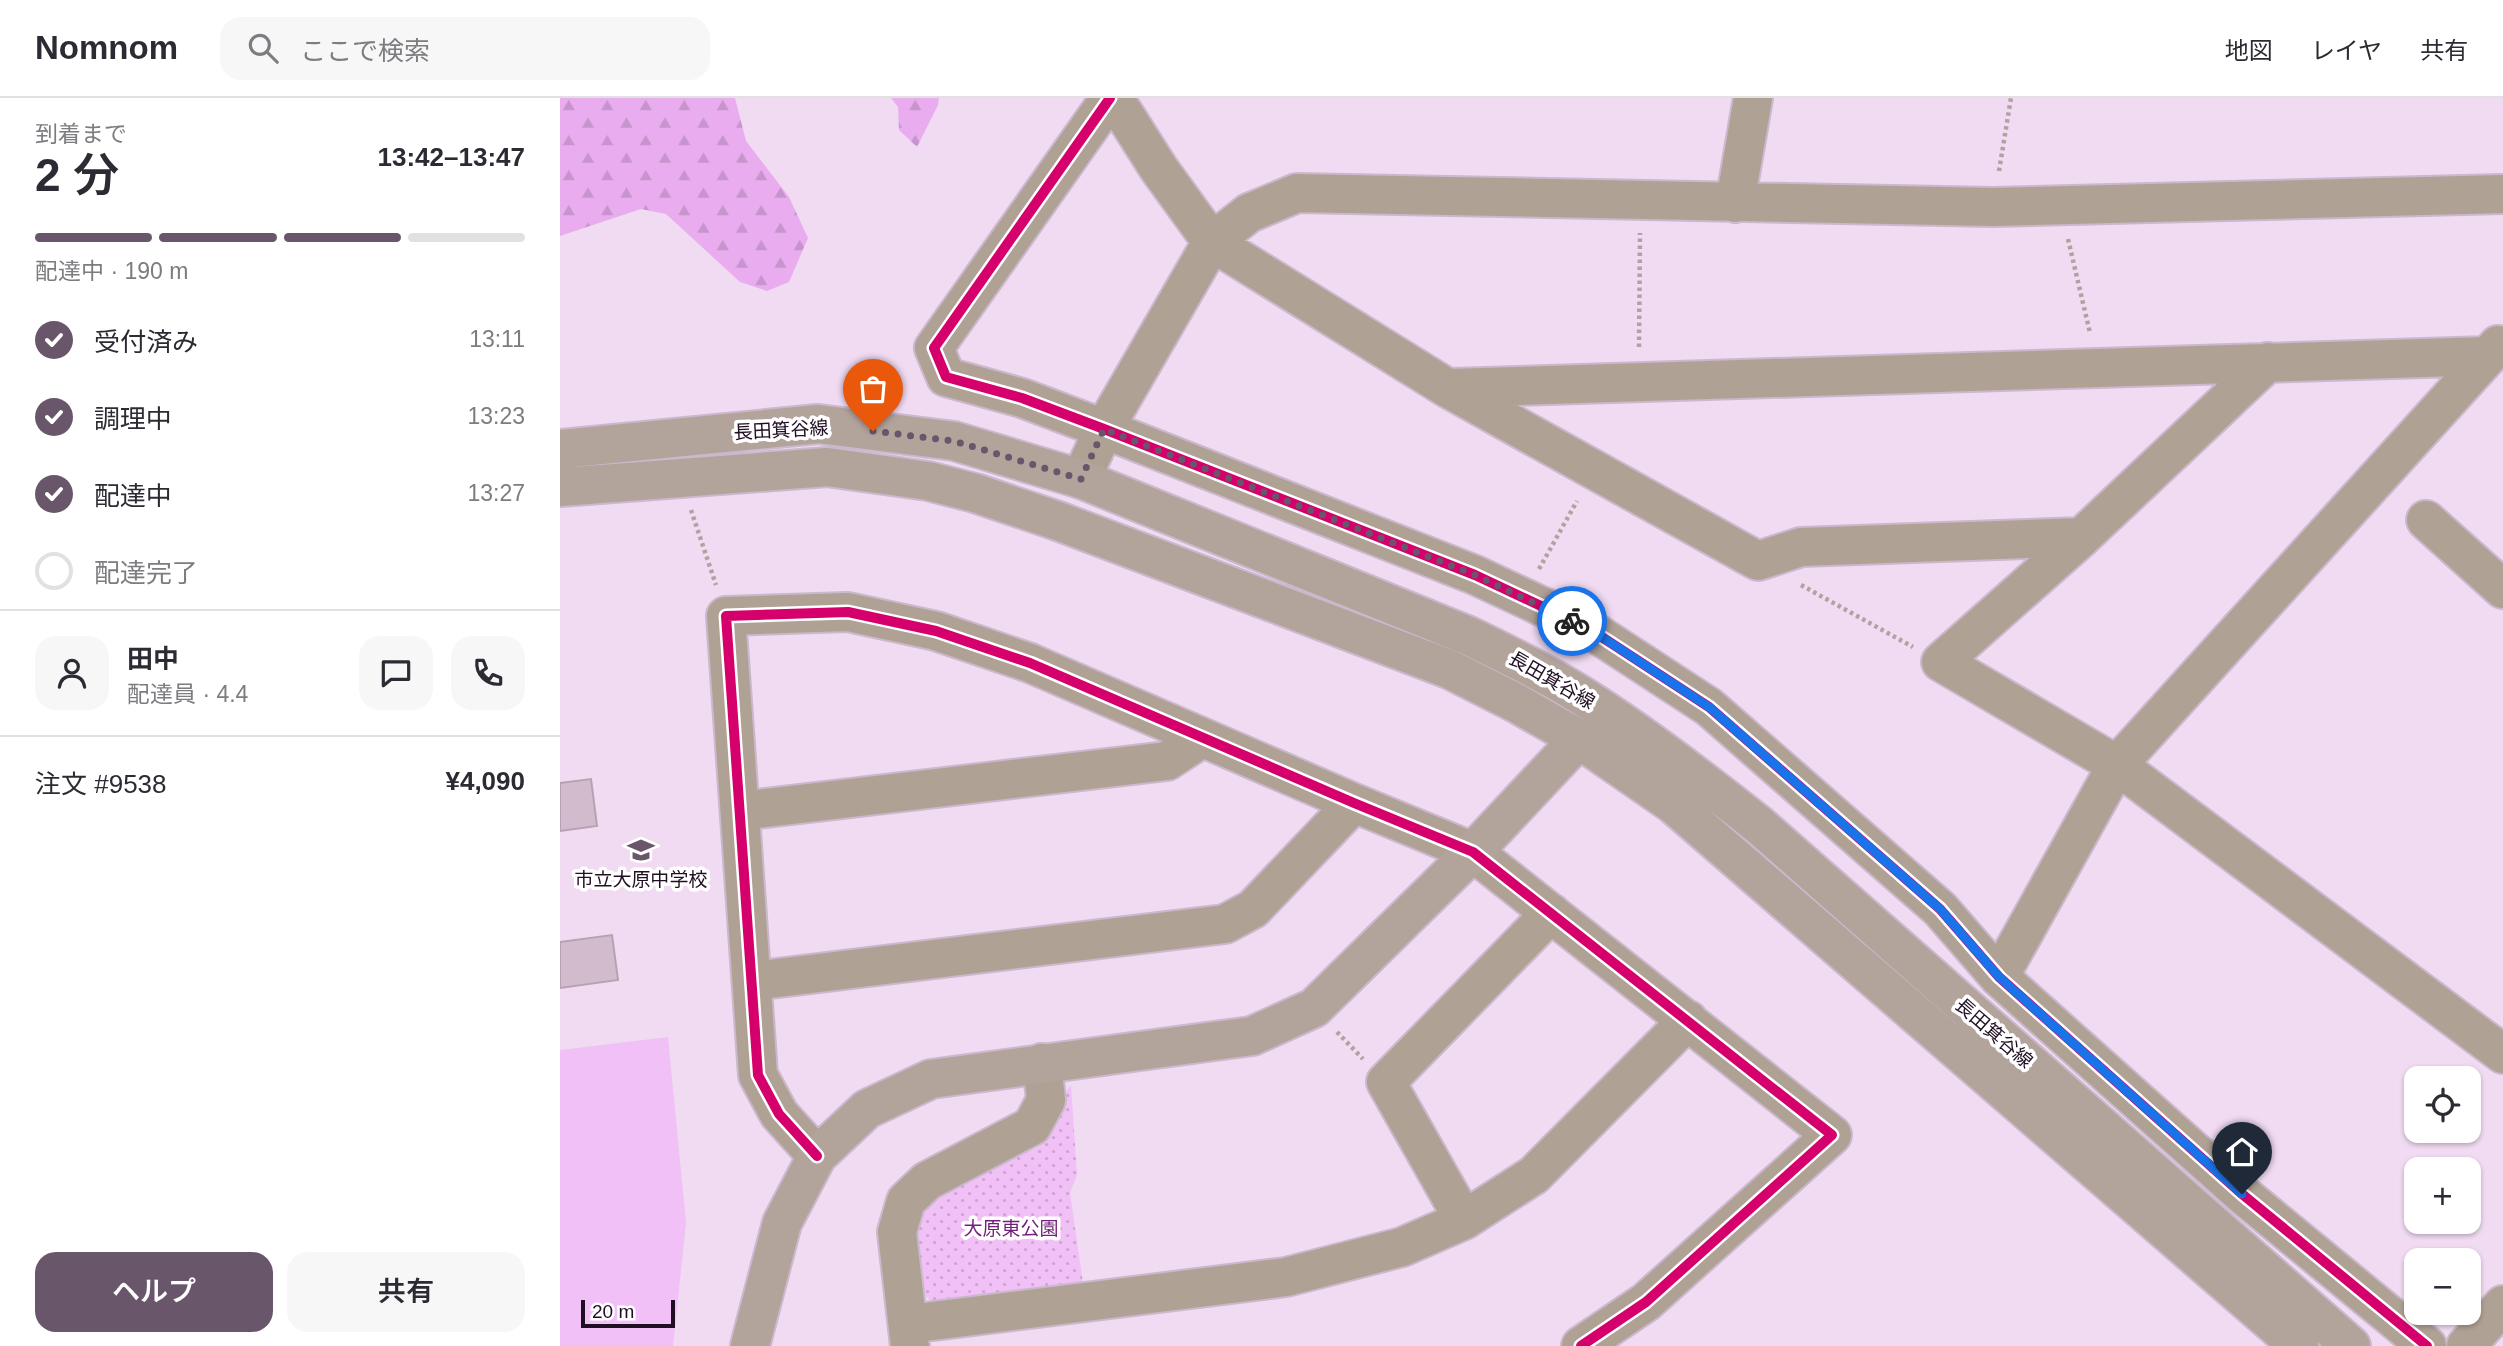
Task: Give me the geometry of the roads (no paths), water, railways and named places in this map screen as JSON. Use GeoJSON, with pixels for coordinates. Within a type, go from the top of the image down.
{"type":"FeatureCollection","features":[{"type":"Feature","properties":{"kind":"street"},"geometry":{"type":"LineString","coordinates":[[2082,537],[1801,547],[1758,561],[1449,388],[1212,242],[1158,169],[1112,98],[934,348],[946,377],[1022,398],[1475,575],[1588,628],[1709,707],[1940,909],[1999,977],[2242,1194],[2427,1346]]}},
{"type":"Feature","properties":{"kind":"street"},"geometry":{"type":"LineString","coordinates":[[1735,203],[1753,98]]}},
{"type":"Feature","properties":{"kind":"street"},"geometry":{"type":"LineString","coordinates":[[1081,479],[1104,429],[1212,242],[1249,213],[1297,193],[1993,207],[2503,194]]}},
{"type":"Feature","properties":{"kind":"street"},"geometry":{"type":"LineString","coordinates":[[1449,388],[2268,362],[2496,348]]}},
{"type":"Feature","properties":{"kind":"street"},"geometry":{"type":"LineString","coordinates":[[1999,977],[2117,765],[2496,348]]}},
{"type":"Feature","properties":{"kind":"street"},"geometry":{"type":"LineString","coordinates":[[2268,362],[2082,537],[1941,662],[2117,765],[2503,1054]]}},
{"type":"Feature","properties":{"kind":"street","name":"長田箕谷線"},"geometry":{"type":"LineString","coordinates":[[560,449],[818,424],[954,441],[1081,479],[1469,636],[1519,660],[1595,704],[1698,776],[1759,825],[2351,1346]]}},
{"type":"Feature","properties":{"kind":"street","name":"長田箕谷線"},"geometry":{"type":"LineString","coordinates":[[560,488],[827,467],[928,481],[1058,521],[1449,669],[1580,739],[1673,804],[2299,1346]]}},
{"type":"Feature","properties":{"kind":"street"},"geometry":{"type":"LineString","coordinates":[[2426,520],[2503,589]]}},
{"type":"Feature","properties":{"kind":"street"},"geometry":{"type":"LineString","coordinates":[[817,1156],[779,1114],[758,1075],[726,616],[848,612],[936,631],[1030,663],[1473,852],[1832,1135],[1646,1302],[1581,1346]]}},
{"type":"Feature","properties":{"kind":"street"},"geometry":{"type":"LineString","coordinates":[[740,811],[1167,761],[1202,737]]}},
{"type":"Feature","properties":{"kind":"street"},"geometry":{"type":"LineString","coordinates":[[750,1346],[782,1223],[817,1156],[867,1109],[931,1079],[1252,1035],[1314,1008],[1473,852],[1580,739]]}},
{"type":"Feature","properties":{"kind":"street"},"geometry":{"type":"LineString","coordinates":[[752,981],[1225,924],[1253,909],[1354,803]]}},
{"type":"Feature","properties":{"kind":"street"},"geometry":{"type":"LineString","coordinates":[[1464,1220],[1385,1082],[1551,913]]}},
{"type":"Feature","properties":{"kind":"street"},"geometry":{"type":"LineString","coordinates":[[1042,1063],[1046,1100],[1032,1126],[928,1181],[906,1201],[897,1232],[909,1335],[1286,1277],[1402,1247],[1464,1220],[1534,1175],[1688,1020]]}},
{"type":"Feature","properties":{"kind":"street"},"geometry":{"type":"LineString","coordinates":[[2466,1346],[2503,1305]]}},
{"type":"Feature","properties":{"kind":"place","name":"市立大原中学校"},"geometry":{"type":"Point","coordinates":[641,850]}},
{"type":"Feature","properties":{"kind":"park label","name":"大原東公園"},"geometry":{"type":"Point","coordinates":[1011,1228]}}]}
